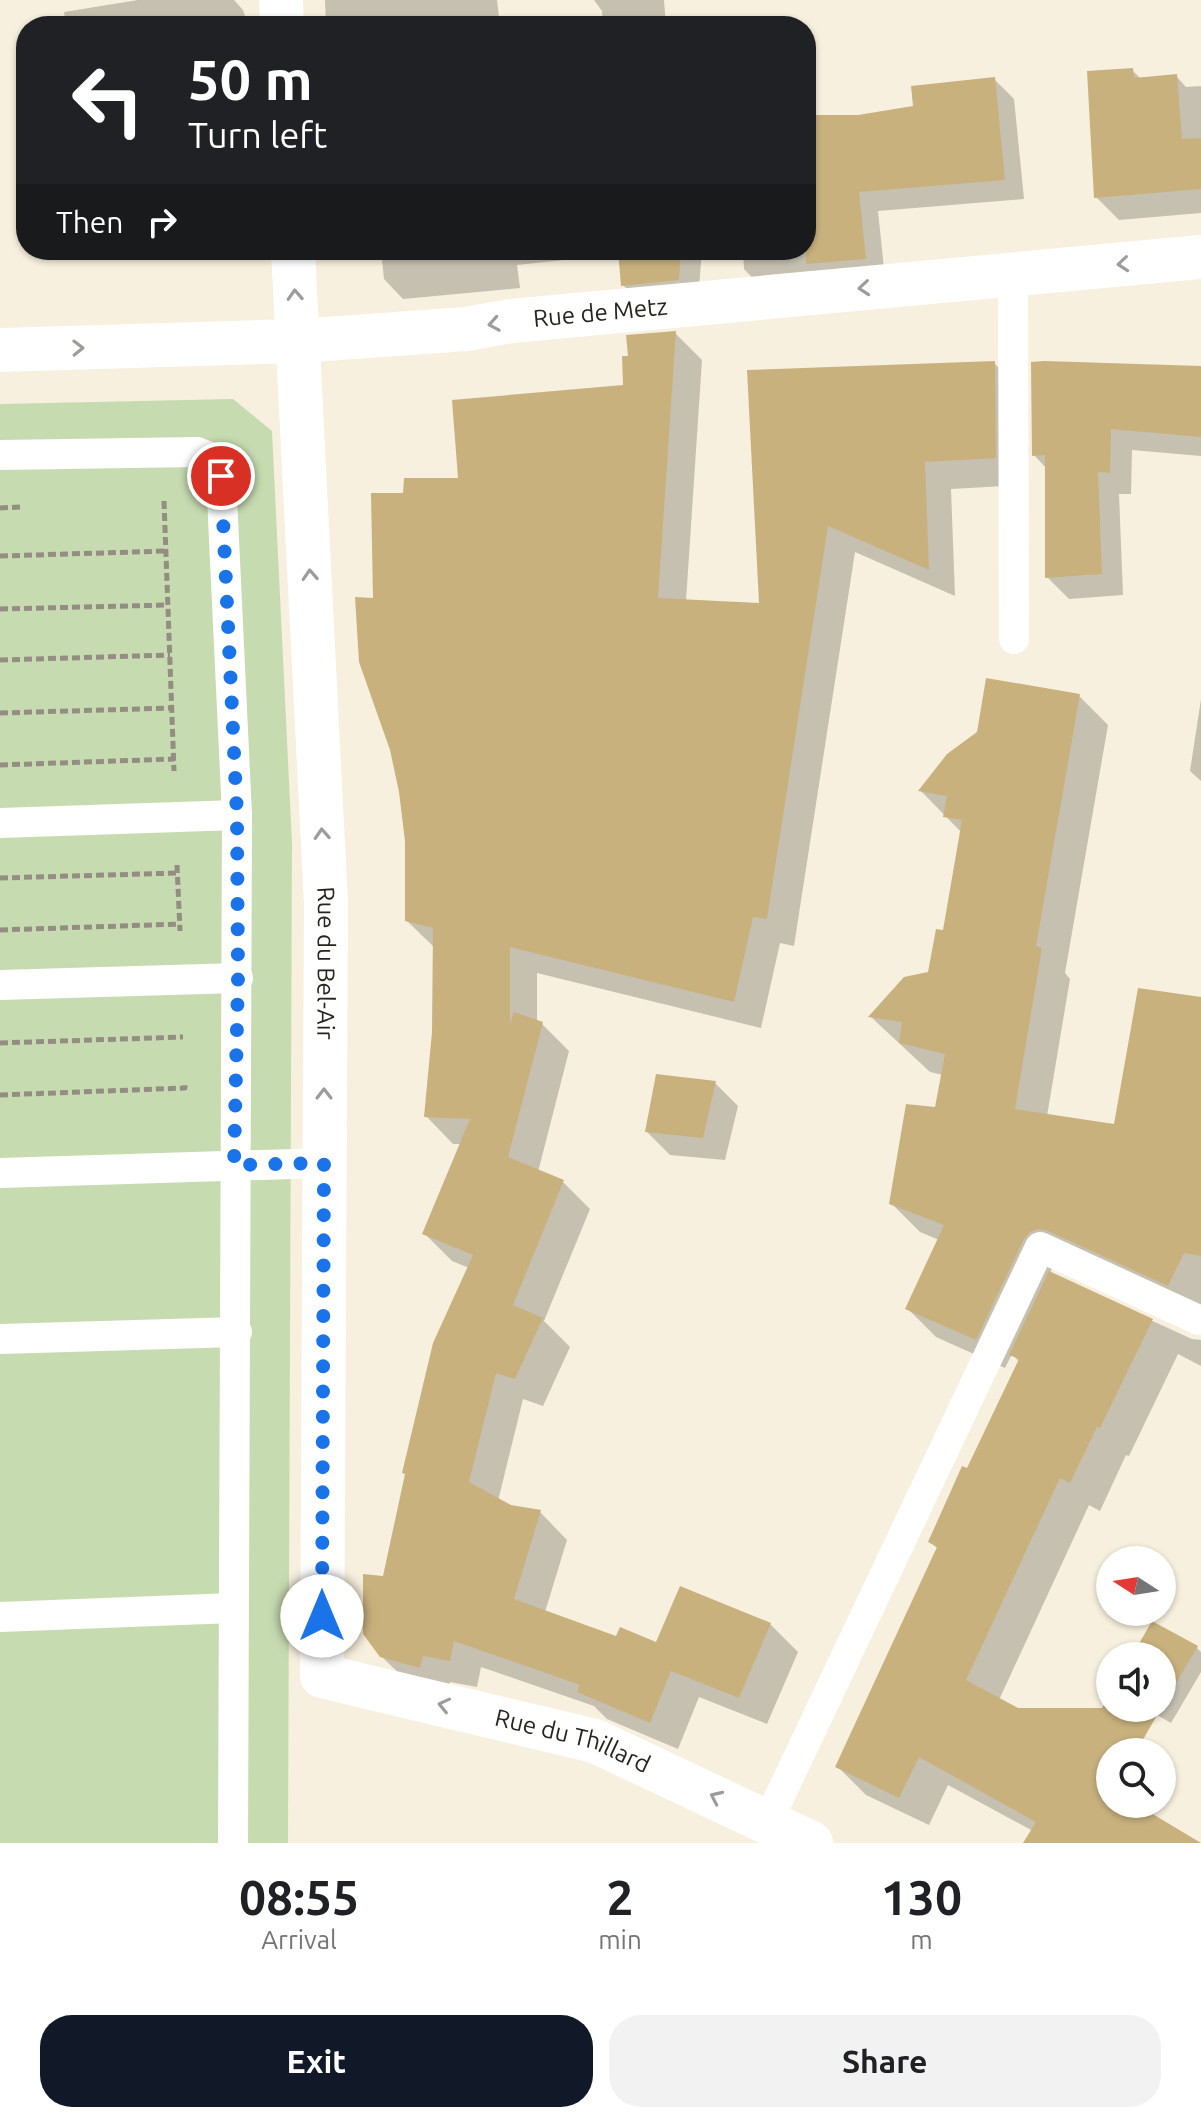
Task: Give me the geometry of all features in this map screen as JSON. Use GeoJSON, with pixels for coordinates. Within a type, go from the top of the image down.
{"type":"FeatureCollection","features":[{"type":"Feature","properties":{"kind":"street","name":"Rue de Metz"},"geometry":{"type":"LineString","coordinates":[[0,350],[298,341],[466,329],[511,321],[1201,257]]}},
{"type":"Feature","properties":{"kind":"street","name":"Rue du Bel-Air"},"geometry":{"type":"LineString","coordinates":[[294,260],[326,904],[322,1676]]}},
{"type":"Feature","properties":{"kind":"street","name":"Rue du Thillard"},"geometry":{"type":"LineString","coordinates":[[322,1676],[595,1741],[811,1843]]}},
{"type":"Feature","properties":{"kind":"lane"},"geometry":{"type":"LineString","coordinates":[[1013,274],[1014,639]]}},
{"type":"Feature","properties":{"kind":"lane"},"geometry":{"type":"LineString","coordinates":[[0,455],[197,452],[212,458],[221,476],[237,815],[233,1843]]}},
{"type":"Feature","properties":{"kind":"lane"},"geometry":{"type":"LineString","coordinates":[[0,823],[237,815]]}},
{"type":"Feature","properties":{"kind":"lane"},"geometry":{"type":"LineString","coordinates":[[0,985],[238,978]]}},
{"type":"Feature","properties":{"kind":"lane"},"geometry":{"type":"LineString","coordinates":[[0,1173],[324,1163]]}},
{"type":"Feature","properties":{"kind":"lane"},"geometry":{"type":"LineString","coordinates":[[768,1821],[1040,1247],[1199,1320]]}},
{"type":"Feature","properties":{"kind":"lane"},"geometry":{"type":"LineString","coordinates":[[0,1339],[237,1332]]}},
{"type":"Feature","properties":{"kind":"lane"},"geometry":{"type":"LineString","coordinates":[[0,1617],[233,1608]]}},
{"type":"Feature","properties":{"kind":"path"},"geometry":{"type":"LineString","coordinates":[[0,556],[167,551]]}},
{"type":"Feature","properties":{"kind":"path"},"geometry":{"type":"LineString","coordinates":[[0,609],[168,605]]}},
{"type":"Feature","properties":{"kind":"path"},"geometry":{"type":"LineString","coordinates":[[0,660],[170,655]]}},
{"type":"Feature","properties":{"kind":"path"},"geometry":{"type":"LineString","coordinates":[[0,713],[172,708]]}},
{"type":"Feature","properties":{"kind":"path"},"geometry":{"type":"LineString","coordinates":[[0,765],[174,759]]}},
{"type":"Feature","properties":{"kind":"path"},"geometry":{"type":"LineString","coordinates":[[0,878],[178,873]]}},
{"type":"Feature","properties":{"kind":"path"},"geometry":{"type":"LineString","coordinates":[[0,930],[180,924]]}},
{"type":"Feature","properties":{"kind":"path"},"geometry":{"type":"LineString","coordinates":[[0,1043],[183,1037]]}},
{"type":"Feature","properties":{"kind":"path"},"geometry":{"type":"LineString","coordinates":[[0,1095],[185,1088]]}},
{"type":"Feature","properties":{"kind":"green space"},"geometry":{"type":"Polygon","coordinates":[[[233,399],[272,431],[292,843],[288,1843],[0,1843],[0,404],[233,399]]]}},
{"type":"Feature","properties":{"kind":"building"},"geometry":{"type":"Polygon","coordinates":[[[1133,68],[1134,78],[1177,74],[1182,139],[1201,138],[1201,189],[1094,198],[1087,71],[1133,68]]]}},
{"type":"Feature","properties":{"kind":"building"},"geometry":{"type":"Polygon","coordinates":[[[995,77],[1005,180],[859,192],[866,259],[806,264],[806,260],[816,260],[816,115],[858,115],[913,106],[911,86],[995,77]]]}},
{"type":"Feature","properties":{"kind":"building"},"geometry":{"type":"Polygon","coordinates":[[[619,260],[680,260],[679,280],[621,286],[619,260]]]}},
{"type":"Feature","properties":{"kind":"building"},"geometry":{"type":"Polygon","coordinates":[[[676,331],[658,598],[759,603],[747,370],[995,361],[996,458],[925,462],[929,570],[828,526],[767,919],[753,917],[734,1002],[510,947],[510,1023],[514,1012],[543,1022],[508,1157],[564,1180],[513,1305],[543,1318],[515,1379],[496,1373],[469,1482],[511,1505],[541,1510],[514,1599],[616,1636],[620,1627],[656,1642],[680,1586],[771,1623],[739,1698],[671,1671],[650,1723],[577,1692],[580,1685],[454,1641],[450,1661],[423,1656],[420,1668],[380,1657],[363,1634],[363,1574],[383,1576],[405,1474],[402,1473],[433,1343],[473,1255],[422,1234],[470,1119],[424,1117],[432,1032],[433,928],[405,921],[405,841],[399,792],[390,750],[359,662],[355,597],[373,598],[371,493],[403,493],[404,478],[458,478],[452,400],[623,385],[622,356],[628,356],[626,335],[676,331]]]}},
{"type":"Feature","properties":{"kind":"building"},"geometry":{"type":"Polygon","coordinates":[[[1031,362],[1201,366],[1201,437],[1111,429],[1110,473],[1098,472],[1102,574],[1045,578],[1045,455],[1032,456],[1031,362]]]}},
{"type":"Feature","properties":{"kind":"building"},"geometry":{"type":"Polygon","coordinates":[[[986,678],[1080,694],[1036,946],[1042,948],[1015,1109],[1114,1124],[1138,988],[1201,997],[1201,1256],[1184,1253],[1168,1286],[1048,1231],[1039,1229],[1030,1232],[976,1340],[905,1309],[944,1225],[889,1204],[906,1104],[935,1107],[945,1054],[899,1043],[902,1022],[868,1017],[904,977],[928,972],[936,929],[943,930],[962,820],[943,817],[947,796],[918,791],[947,754],[977,732],[986,678]]]}},
{"type":"Feature","properties":{"kind":"building"},"geometry":{"type":"Polygon","coordinates":[[[656,1074],[716,1081],[703,1138],[645,1132],[656,1074]]]}},
{"type":"Feature","properties":{"kind":"building"},"geometry":{"type":"Polygon","coordinates":[[[1049,1271],[1153,1319],[1070,1483],[1060,1478],[966,1680],[1018,1708],[1096,1708],[1096,1722],[1153,1722],[1144,1738],[1096,1738],[1096,1818],[1159,1818],[1201,1843],[1023,1843],[1036,1822],[919,1757],[899,1798],[835,1767],[937,1547],[928,1542],[962,1466],[967,1468],[1019,1359],[1009,1355],[1049,1271]]]}},
{"type":"Feature","properties":{"kind":"building"},"geometry":{"type":"Polygon","coordinates":[[[1149,1626],[1161,1626],[1198,1646],[1176,1683],[1176,1642],[1140,1642],[1149,1626]]]}},
{"type":"Feature","properties":{"kind":"route"},"geometry":{"type":"LineString","coordinates":[[221,476],[237,815],[234,1165],[324,1163],[322,1616]]}}]}
